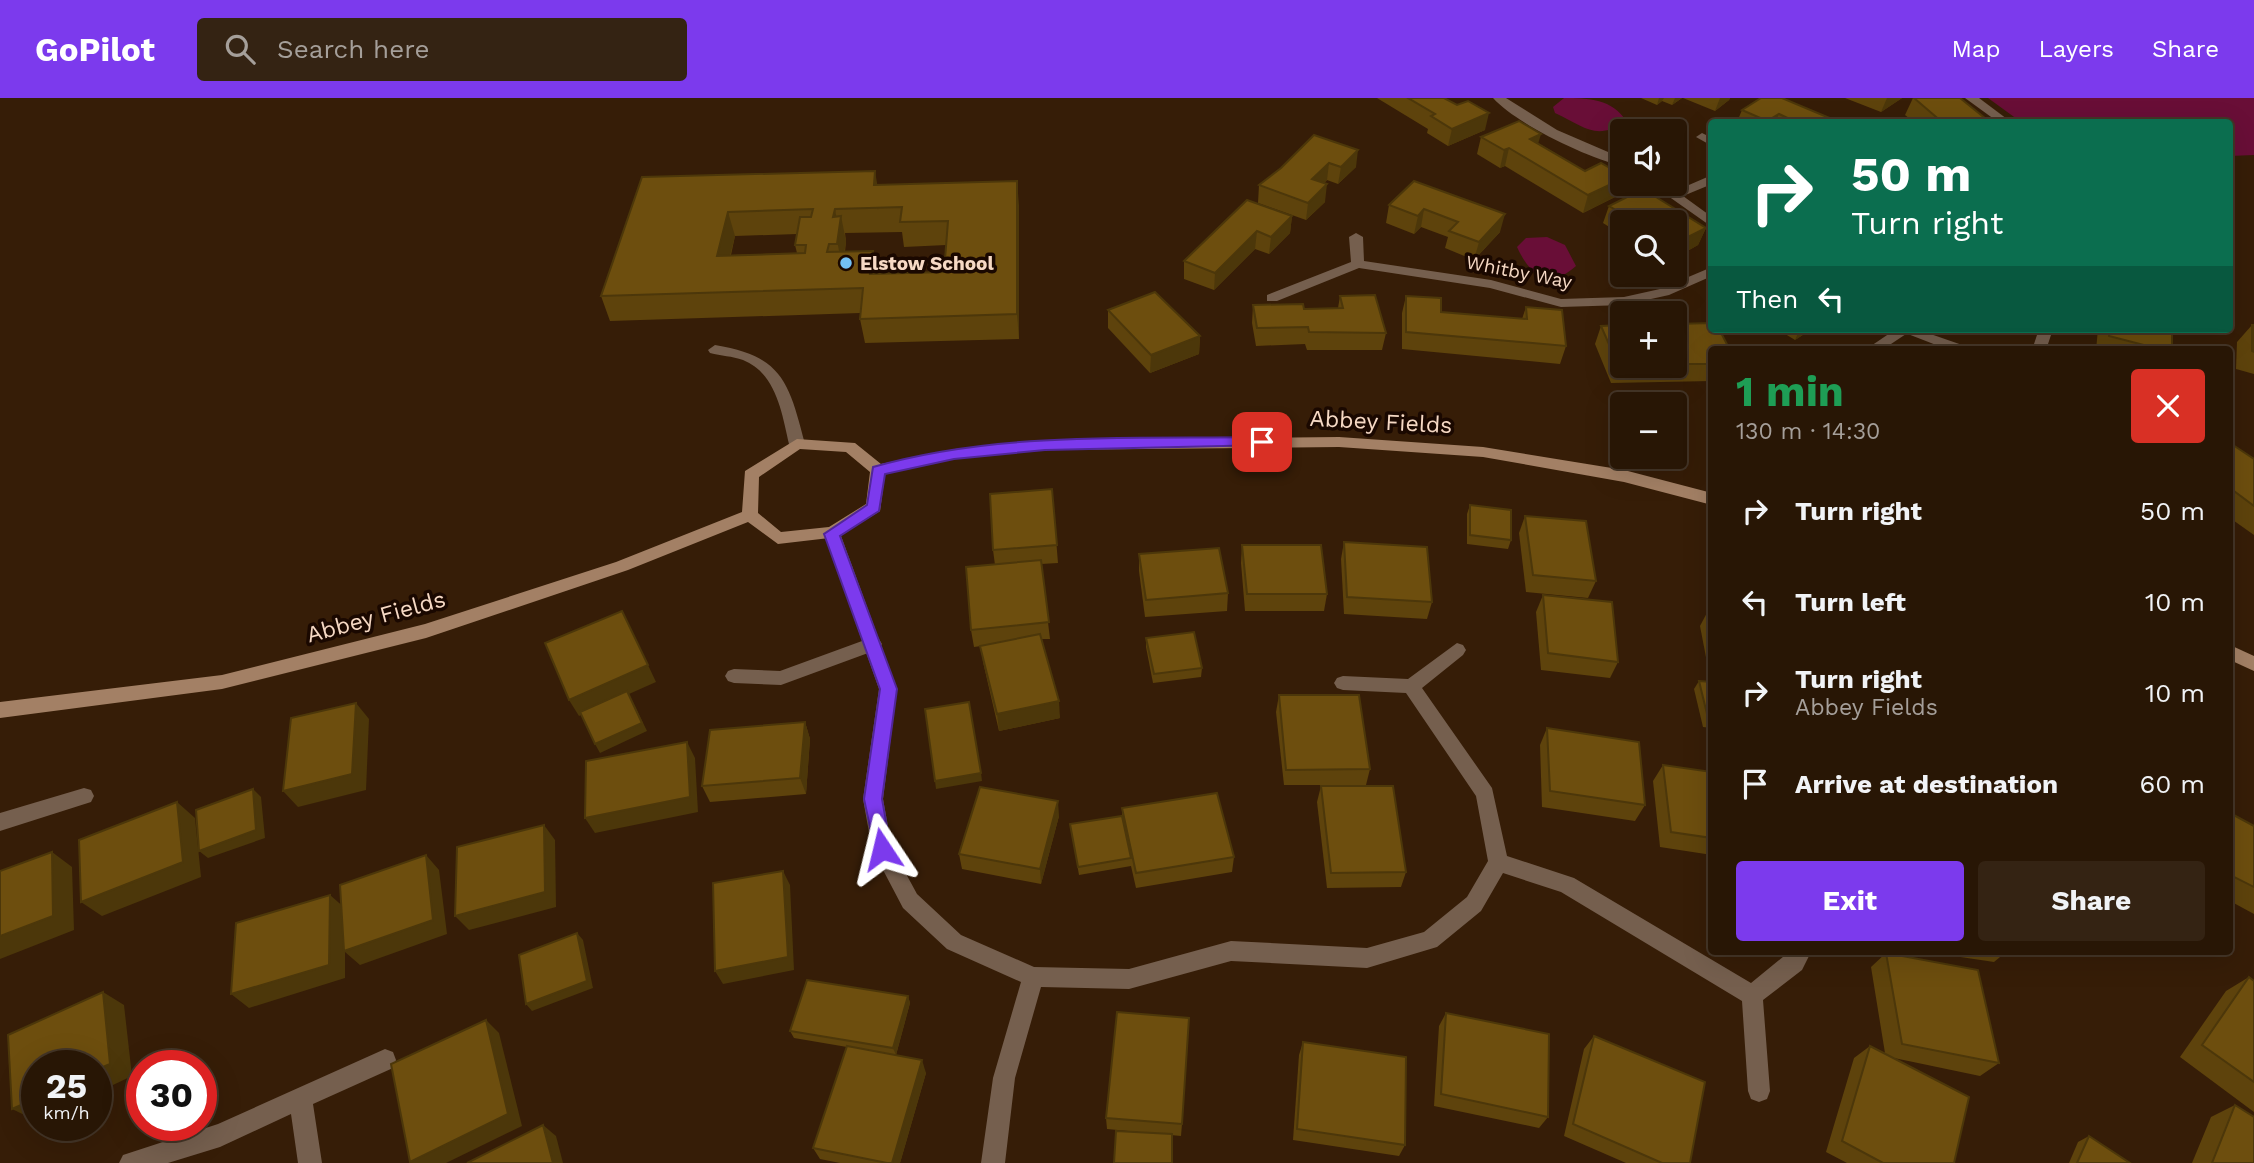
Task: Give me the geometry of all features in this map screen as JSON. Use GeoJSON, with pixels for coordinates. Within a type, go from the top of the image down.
{"type":"FeatureCollection","features":[{"type":"Feature","properties":{"kind":"street"},"geometry":{"type":"LineString","coordinates":[[1499,98],[1521,115],[1553,132],[1610,157]]}},
{"type":"Feature","properties":{"kind":"street"},"geometry":{"type":"LineString","coordinates":[[1971,98],[2001,119]]}},
{"type":"Feature","properties":{"kind":"street"},"geometry":{"type":"LineString","coordinates":[[1687,189],[1708,180]]}},
{"type":"Feature","properties":{"kind":"street"},"geometry":{"type":"LineString","coordinates":[[1676,196],[1708,220]]}},
{"type":"Feature","properties":{"kind":"street"},"geometry":{"type":"LineString","coordinates":[[1272,298],[1358,264],[1356,237]]}},
{"type":"Feature","properties":{"kind":"street","name":"Whitby Way"},"geometry":{"type":"LineString","coordinates":[[1358,264],[1491,284],[1561,303],[1624,301],[1664,292],[1708,273]]}},
{"type":"Feature","properties":{"kind":"street"},"geometry":{"type":"LineString","coordinates":[[1878,346],[1899,333]]}},
{"type":"Feature","properties":{"kind":"street"},"geometry":{"type":"LineString","coordinates":[[1913,333],[1951,346]]}},
{"type":"Feature","properties":{"kind":"street"},"geometry":{"type":"LineString","coordinates":[[715,350],[752,358],[771,374],[784,394],[797,444]]}},
{"type":"Feature","properties":{"kind":"street","name":"Abbey Fields"},"geometry":{"type":"LineString","coordinates":[[878,470],[954,454],[1045,445],[1339,442],[1483,452],[1624,476],[1708,498]]}},
{"type":"Feature","properties":{"kind":"street"},"geometry":{"type":"LineString","coordinates":[[797,444],[850,447],[878,470],[874,507],[832,534],[778,538],[750,515],[751,475],[797,444]]}},
{"type":"Feature","properties":{"kind":"street","name":"Abbey Fields"},"geometry":{"type":"LineString","coordinates":[[0,710],[222,682],[426,631],[622,566],[750,515]]}},
{"type":"Feature","properties":{"kind":"street"},"geometry":{"type":"LineString","coordinates":[[832,534],[888,689],[873,799],[882,849],[910,901],[954,942],[1033,976],[1129,979],[1231,951],[1367,958],[1430,940],[1474,904],[1498,862],[1485,794],[1411,686]]}},
{"type":"Feature","properties":{"kind":"street"},"geometry":{"type":"LineString","coordinates":[[734,676],[781,678],[873,644]]}},
{"type":"Feature","properties":{"kind":"street"},"geometry":{"type":"LineString","coordinates":[[1343,682],[1411,686],[1457,650]]}},
{"type":"Feature","properties":{"kind":"street"},"geometry":{"type":"LineString","coordinates":[[2233,654],[2254,664]]}},
{"type":"Feature","properties":{"kind":"street"},"geometry":{"type":"LineString","coordinates":[[0,822],[84,796]]}},
{"type":"Feature","properties":{"kind":"street"},"geometry":{"type":"LineString","coordinates":[[1498,862],[1567,885],[1752,995]]}},
{"type":"Feature","properties":{"kind":"street"},"geometry":{"type":"LineString","coordinates":[[1752,995],[1794,962],[1798,955]]}},
{"type":"Feature","properties":{"kind":"street"},"geometry":{"type":"LineString","coordinates":[[993,1163],[1004,1078],[1033,976]]}},
{"type":"Feature","properties":{"kind":"street"},"geometry":{"type":"LineString","coordinates":[[1752,995],[1759,1091]]}},
{"type":"Feature","properties":{"kind":"street"},"geometry":{"type":"LineString","coordinates":[[131,1163],[220,1135],[301,1101],[385,1060]]}},
{"type":"Feature","properties":{"kind":"street"},"geometry":{"type":"LineString","coordinates":[[301,1101],[310,1163]]}},
{"type":"Feature","properties":{"kind":"shaded area"},"geometry":{"type":"Polygon","coordinates":[[[1564,98],[1591,99],[1614,108],[1625,119],[1610,119],[1610,129],[1590,130],[1555,113],[1553,107],[1564,98]]]}},
{"type":"Feature","properties":{"kind":"shaded area"},"geometry":{"type":"Polygon","coordinates":[[[1988,98],[2254,98],[2254,155],[2233,156],[2233,119],[2017,119],[1988,98]]]}},
{"type":"Feature","properties":{"kind":"shaded area"},"geometry":{"type":"Polygon","coordinates":[[[1547,237],[1565,245],[1576,266],[1557,278],[1548,278],[1534,272],[1517,247],[1526,238],[1547,237]]]}},
{"type":"Feature","properties":{"kind":"building"},"geometry":{"type":"Polygon","coordinates":[[[1408,98],[1444,98],[1457,105],[1468,101],[1489,113],[1452,129],[1431,116],[1435,114],[1408,98]]]}},
{"type":"Feature","properties":{"kind":"building"},"geometry":{"type":"Polygon","coordinates":[[[1761,98],[1782,98],[1832,119],[1790,119],[1779,114],[1770,119],[1762,119],[1742,110],[1761,98]]]}},
{"type":"Feature","properties":{"kind":"building"},"geometry":{"type":"Polygon","coordinates":[[[1914,98],[1960,98],[1986,119],[1938,119],[1914,98]]]}},
{"type":"Feature","properties":{"kind":"building"},"geometry":{"type":"Polygon","coordinates":[[[1519,121],[1541,134],[1530,139],[1585,171],[1601,163],[1610,168],[1610,185],[1588,195],[1509,148],[1504,150],[1481,137],[1519,121]]]}},
{"type":"Feature","properties":{"kind":"building"},"geometry":{"type":"Polygon","coordinates":[[[1314,135],[1358,150],[1341,167],[1329,163],[1312,179],[1327,184],[1308,203],[1259,185],[1281,168],[1314,135]]]}},
{"type":"Feature","properties":{"kind":"building"},"geometry":{"type":"Polygon","coordinates":[[[875,171],[874,185],[1017,181],[1017,314],[860,319],[863,288],[601,296],[642,177],[875,171]],[[902,207],[835,209],[833,217],[841,216],[837,244],[829,244],[827,252],[873,251],[870,274],[944,272],[948,221],[900,222],[902,207]],[[813,209],[728,212],[717,256],[805,253],[806,245],[795,245],[800,217],[811,217],[813,209]]]}},
{"type":"Feature","properties":{"kind":"building"},"geometry":{"type":"Polygon","coordinates":[[[1414,181],[1505,214],[1479,242],[1449,231],[1458,222],[1424,209],[1418,216],[1389,205],[1414,181]]]}},
{"type":"Feature","properties":{"kind":"building"},"geometry":{"type":"Polygon","coordinates":[[[1629,196],[1654,196],[1677,210],[1616,210],[1609,206],[1629,196]]]}},
{"type":"Feature","properties":{"kind":"building"},"geometry":{"type":"Polygon","coordinates":[[[1247,200],[1292,216],[1271,237],[1257,231],[1215,273],[1184,261],[1247,200]]]}},
{"type":"Feature","properties":{"kind":"building"},"geometry":{"type":"Polygon","coordinates":[[[1687,216],[1706,228],[1687,238],[1687,216]]]}},
{"type":"Feature","properties":{"kind":"building"},"geometry":{"type":"Polygon","coordinates":[[[1155,292],[1200,336],[1151,355],[1108,310],[1155,292]]]}},
{"type":"Feature","properties":{"kind":"building"},"geometry":{"type":"Polygon","coordinates":[[[1375,295],[1386,333],[1309,332],[1308,327],[1257,328],[1253,305],[1303,304],[1304,309],[1343,308],[1340,296],[1375,295]]]}},
{"type":"Feature","properties":{"kind":"building"},"geometry":{"type":"Polygon","coordinates":[[[1406,296],[1441,298],[1441,312],[1527,319],[1526,307],[1562,310],[1566,346],[1406,332],[1406,296]]]}},
{"type":"Feature","properties":{"kind":"building"},"geometry":{"type":"Polygon","coordinates":[[[1708,323],[1708,333],[1721,333],[1728,346],[1708,346],[1708,364],[1687,364],[1687,324],[1708,323]]]}},
{"type":"Feature","properties":{"kind":"building"},"geometry":{"type":"Polygon","coordinates":[[[2254,325],[2254,352],[2252,351],[2254,325]]]}},
{"type":"Feature","properties":{"kind":"building"},"geometry":{"type":"Polygon","coordinates":[[[1601,326],[1610,326],[1610,347],[1601,326]]]}},
{"type":"Feature","properties":{"kind":"building"},"geometry":{"type":"Polygon","coordinates":[[[2109,333],[2172,333],[2172,346],[2148,346],[2109,336],[2109,333]]]}},
{"type":"Feature","properties":{"kind":"building"},"geometry":{"type":"Polygon","coordinates":[[[2233,445],[2254,459],[2254,506],[2233,490],[2233,445]]]}},
{"type":"Feature","properties":{"kind":"building"},"geometry":{"type":"Polygon","coordinates":[[[1052,489],[1057,545],[993,550],[990,494],[1052,489]]]}},
{"type":"Feature","properties":{"kind":"building"},"geometry":{"type":"Polygon","coordinates":[[[1470,505],[1511,510],[1511,540],[1470,535],[1470,505]]]}},
{"type":"Feature","properties":{"kind":"building"},"geometry":{"type":"Polygon","coordinates":[[[1525,516],[1586,521],[1596,581],[1533,575],[1525,516]]]}},
{"type":"Feature","properties":{"kind":"building"},"geometry":{"type":"Polygon","coordinates":[[[1344,542],[1427,547],[1432,602],[1347,597],[1344,542]]]}},
{"type":"Feature","properties":{"kind":"building"},"geometry":{"type":"Polygon","coordinates":[[[1242,545],[1321,545],[1327,594],[1247,594],[1242,545]]]}},
{"type":"Feature","properties":{"kind":"building"},"geometry":{"type":"Polygon","coordinates":[[[1219,548],[1228,593],[1146,600],[1139,554],[1219,548]]]}},
{"type":"Feature","properties":{"kind":"building"},"geometry":{"type":"Polygon","coordinates":[[[1041,560],[1049,622],[971,630],[966,567],[1041,560]]]}},
{"type":"Feature","properties":{"kind":"building"},"geometry":{"type":"Polygon","coordinates":[[[1543,595],[1612,602],[1618,662],[1548,653],[1543,595]]]}},
{"type":"Feature","properties":{"kind":"building"},"geometry":{"type":"Polygon","coordinates":[[[622,611],[648,665],[569,700],[545,643],[622,611]]]}},
{"type":"Feature","properties":{"kind":"building"},"geometry":{"type":"Polygon","coordinates":[[[1194,632],[1202,668],[1154,674],[1146,638],[1194,632]]]}},
{"type":"Feature","properties":{"kind":"building"},"geometry":{"type":"Polygon","coordinates":[[[1040,634],[1059,701],[997,714],[980,646],[1040,634]]]}},
{"type":"Feature","properties":{"kind":"building"},"geometry":{"type":"Polygon","coordinates":[[[1699,681],[1708,682],[1708,718],[1699,681]]]}},
{"type":"Feature","properties":{"kind":"building"},"geometry":{"type":"Polygon","coordinates":[[[627,691],[642,723],[595,744],[580,712],[627,691]]]}},
{"type":"Feature","properties":{"kind":"building"},"geometry":{"type":"Polygon","coordinates":[[[1279,695],[1359,695],[1370,769],[1286,770],[1279,695]]]}},
{"type":"Feature","properties":{"kind":"building"},"geometry":{"type":"Polygon","coordinates":[[[969,702],[981,773],[935,781],[925,709],[969,702]]]}},
{"type":"Feature","properties":{"kind":"building"},"geometry":{"type":"Polygon","coordinates":[[[356,703],[352,774],[283,791],[291,718],[356,703]]]}},
{"type":"Feature","properties":{"kind":"building"},"geometry":{"type":"Polygon","coordinates":[[[805,722],[800,778],[702,786],[710,730],[805,722]]]}},
{"type":"Feature","properties":{"kind":"building"},"geometry":{"type":"Polygon","coordinates":[[[1547,728],[1639,742],[1645,805],[1550,791],[1547,728]]]}},
{"type":"Feature","properties":{"kind":"building"},"geometry":{"type":"Polygon","coordinates":[[[687,742],[690,797],[585,818],[586,761],[687,742]]]}},
{"type":"Feature","properties":{"kind":"building"},"geometry":{"type":"Polygon","coordinates":[[[1663,765],[1708,771],[1708,837],[1671,832],[1663,765]]]}},
{"type":"Feature","properties":{"kind":"building"},"geometry":{"type":"Polygon","coordinates":[[[1321,786],[1393,786],[1406,872],[1331,873],[1321,786]]]}},
{"type":"Feature","properties":{"kind":"building"},"geometry":{"type":"Polygon","coordinates":[[[980,787],[1058,801],[1040,869],[959,854],[980,787]]]}},
{"type":"Feature","properties":{"kind":"building"},"geometry":{"type":"Polygon","coordinates":[[[253,789],[256,830],[199,851],[196,810],[253,789]]]}},
{"type":"Feature","properties":{"kind":"building"},"geometry":{"type":"Polygon","coordinates":[[[1217,793],[1234,857],[1136,873],[1122,808],[1217,793]]]}},
{"type":"Feature","properties":{"kind":"building"},"geometry":{"type":"Polygon","coordinates":[[[177,802],[183,862],[81,902],[79,840],[177,802]]]}},
{"type":"Feature","properties":{"kind":"building"},"geometry":{"type":"Polygon","coordinates":[[[2233,815],[2254,826],[2254,887],[2233,876],[2233,815]]]}},
{"type":"Feature","properties":{"kind":"building"},"geometry":{"type":"Polygon","coordinates":[[[1122,816],[1131,858],[1078,867],[1070,824],[1122,816]]]}},
{"type":"Feature","properties":{"kind":"building"},"geometry":{"type":"Polygon","coordinates":[[[544,825],[545,892],[455,916],[457,847],[544,825]]]}},
{"type":"Feature","properties":{"kind":"building"},"geometry":{"type":"Polygon","coordinates":[[[52,852],[53,916],[0,936],[0,871],[52,852]]]}},
{"type":"Feature","properties":{"kind":"building"},"geometry":{"type":"Polygon","coordinates":[[[426,855],[433,920],[344,951],[340,885],[426,855]]]}},
{"type":"Feature","properties":{"kind":"building"},"geometry":{"type":"Polygon","coordinates":[[[783,871],[788,957],[715,971],[713,883],[783,871]]]}},
{"type":"Feature","properties":{"kind":"building"},"geometry":{"type":"Polygon","coordinates":[[[330,895],[329,965],[231,994],[236,923],[330,895]]]}},
{"type":"Feature","properties":{"kind":"building"},"geometry":{"type":"Polygon","coordinates":[[[577,933],[587,981],[526,1004],[519,955],[577,933]]]}},
{"type":"Feature","properties":{"kind":"building"},"geometry":{"type":"Polygon","coordinates":[[[1886,955],[1978,970],[1999,1063],[1902,1044],[1886,955]]]}},
{"type":"Feature","properties":{"kind":"building"},"geometry":{"type":"Polygon","coordinates":[[[2249,977],[2254,981],[2254,1082],[2202,1045],[2249,977]]]}},
{"type":"Feature","properties":{"kind":"building"},"geometry":{"type":"Polygon","coordinates":[[[807,980],[908,996],[893,1048],[790,1031],[807,980]]]}},
{"type":"Feature","properties":{"kind":"building"},"geometry":{"type":"Polygon","coordinates":[[[103,992],[109,1050],[21,1050],[21,1105],[12,1109],[8,1035],[103,992]]]}},
{"type":"Feature","properties":{"kind":"building"},"geometry":{"type":"Polygon","coordinates":[[[1117,1012],[1189,1018],[1182,1124],[1106,1118],[1117,1012]]]}},
{"type":"Feature","properties":{"kind":"building"},"geometry":{"type":"Polygon","coordinates":[[[1446,1013],[1549,1034],[1548,1117],[1441,1094],[1446,1013]]]}},
{"type":"Feature","properties":{"kind":"building"},"geometry":{"type":"Polygon","coordinates":[[[486,1020],[508,1114],[410,1162],[391,1064],[486,1020]]]}},
{"type":"Feature","properties":{"kind":"building"},"geometry":{"type":"Polygon","coordinates":[[[1594,1036],[1705,1082],[1690,1163],[1662,1163],[1573,1124],[1594,1036]]]}},
{"type":"Feature","properties":{"kind":"building"},"geometry":{"type":"Polygon","coordinates":[[[1303,1042],[1406,1057],[1405,1145],[1297,1129],[1303,1042]]]}},
{"type":"Feature","properties":{"kind":"building"},"geometry":{"type":"Polygon","coordinates":[[[847,1046],[922,1060],[892,1163],[813,1148],[847,1046]]]}},
{"type":"Feature","properties":{"kind":"building"},"geometry":{"type":"Polygon","coordinates":[[[1870,1046],[1969,1097],[1954,1163],[1883,1163],[1842,1141],[1870,1046]]]}},
{"type":"Feature","properties":{"kind":"building"},"geometry":{"type":"Polygon","coordinates":[[[2235,1105],[2254,1117],[2254,1163],[2212,1163],[2235,1105]]]}},
{"type":"Feature","properties":{"kind":"building"},"geometry":{"type":"Polygon","coordinates":[[[543,1125],[553,1163],[467,1163],[543,1125]]]}},
{"type":"Feature","properties":{"kind":"building"},"geometry":{"type":"Polygon","coordinates":[[[1116,1131],[1172,1134],[1172,1163],[1114,1163],[1116,1131]]]}},
{"type":"Feature","properties":{"kind":"building"},"geometry":{"type":"Polygon","coordinates":[[[2089,1136],[2130,1163],[2077,1163],[2089,1136]]]}},
{"type":"Feature","properties":{"kind":"place","name":"Elstow School"},"geometry":{"type":"Point","coordinates":[846,263]}},
{"type":"Feature","properties":{"kind":"route"},"geometry":{"type":"LineString","coordinates":[[882,849],[873,799],[888,689],[832,534],[874,507],[878,470],[954,454],[1045,445],[1262,442]]}}]}
